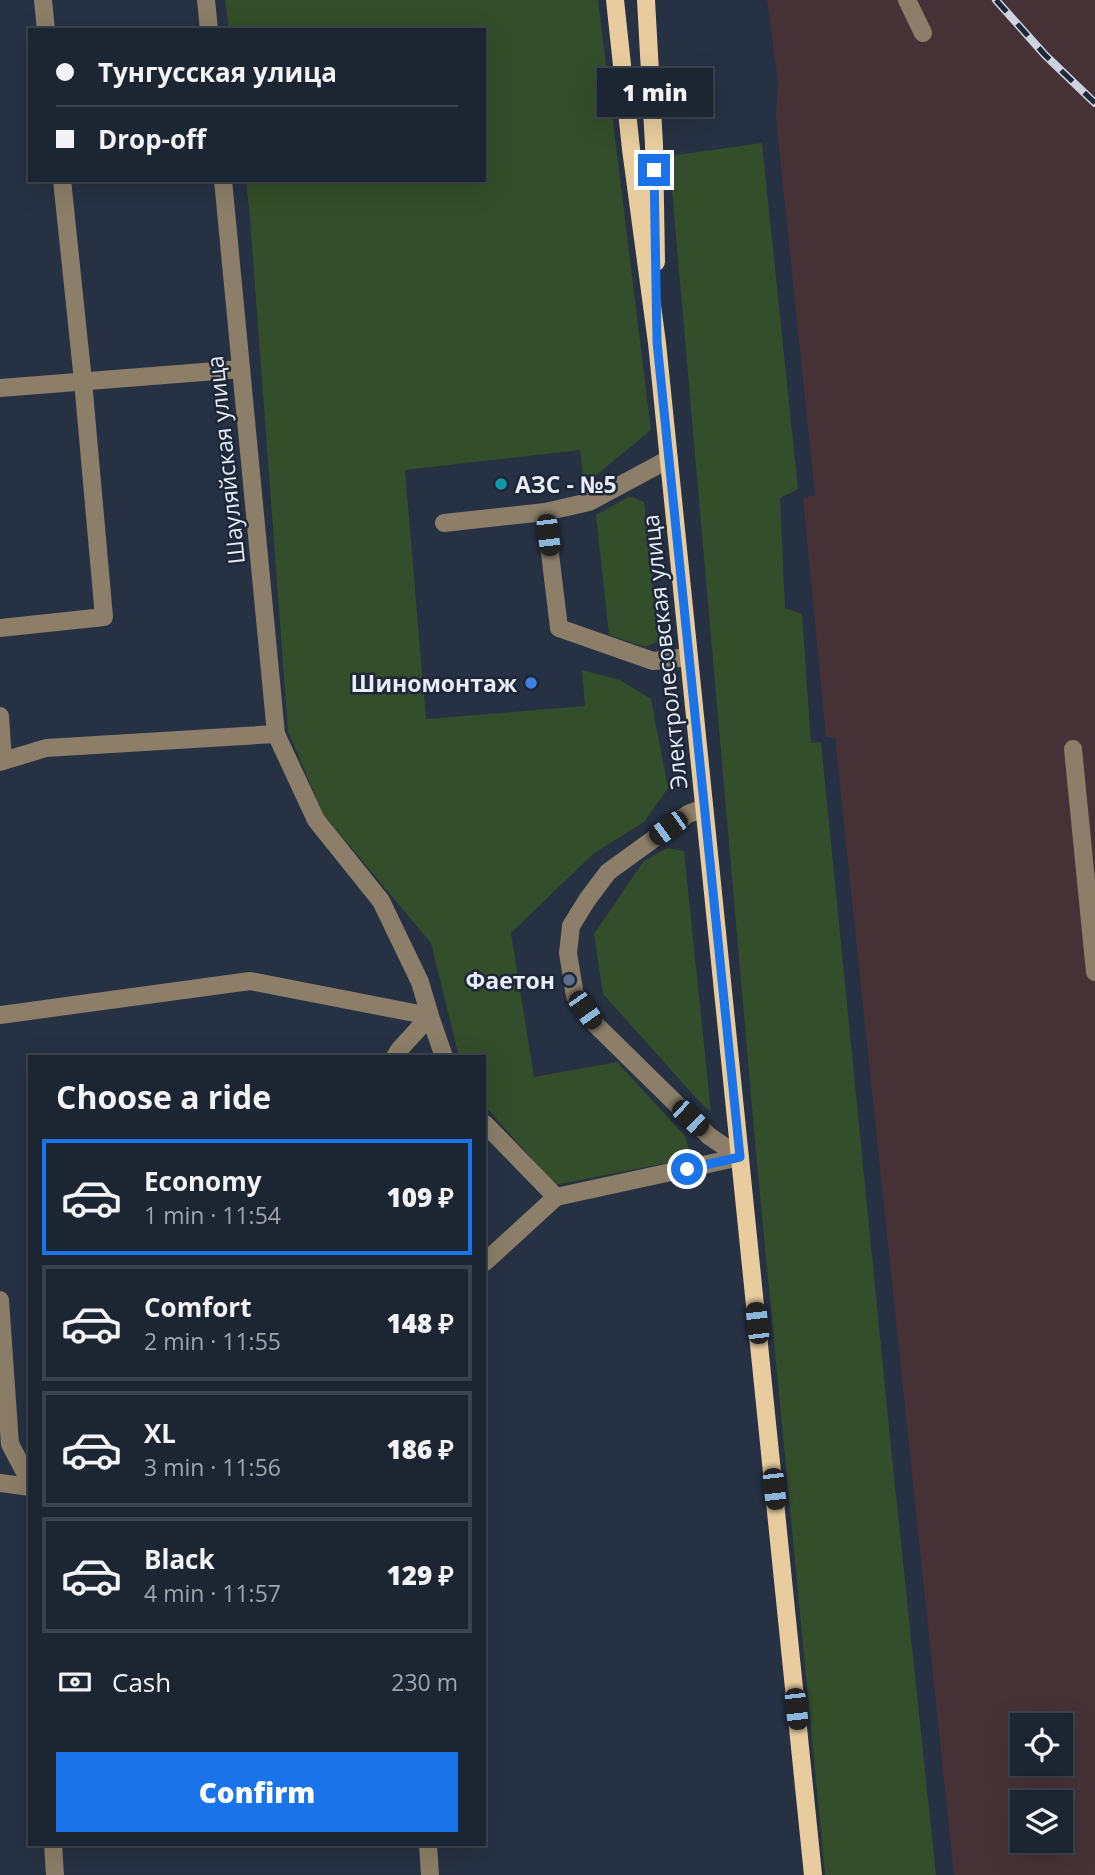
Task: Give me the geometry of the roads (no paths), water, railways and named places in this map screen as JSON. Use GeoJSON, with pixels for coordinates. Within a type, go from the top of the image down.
{"type":"FeatureCollection","features":[{"type":"Feature","properties":{"kind":"main road","name":"Электролесовская улица"},"geometry":{"type":"LineString","coordinates":[[615,0],[631,149],[657,342],[813,1875]]}},
{"type":"Feature","properties":{"kind":"main road","name":"Электролесовская улица"},"geometry":{"type":"LineString","coordinates":[[646,0],[654,145],[657,342]]}},
{"type":"Feature","properties":{"kind":"street"},"geometry":{"type":"LineString","coordinates":[[43,0],[46,28]]}},
{"type":"Feature","properties":{"kind":"street"},"geometry":{"type":"LineString","coordinates":[[206,0],[209,28]]}},
{"type":"Feature","properties":{"kind":"street"},"geometry":{"type":"LineString","coordinates":[[907,0],[923,33]]}},
{"type":"Feature","properties":{"kind":"street"},"geometry":{"type":"LineString","coordinates":[[0,628],[104,617],[62,182]]}},
{"type":"Feature","properties":{"kind":"street","name":"Шауляйская улица"},"geometry":{"type":"LineString","coordinates":[[223,182],[276,734],[316,820],[381,901],[420,982],[443,1055]]}},
{"type":"Feature","properties":{"kind":"street"},"geometry":{"type":"LineString","coordinates":[[0,388],[241,369]]}},
{"type":"Feature","properties":{"kind":"street"},"geometry":{"type":"LineString","coordinates":[[444,523],[545,512],[589,502],[669,458]]}},
{"type":"Feature","properties":{"kind":"street"},"geometry":{"type":"LineString","coordinates":[[545,512],[559,628],[653,661],[689,657]]}},
{"type":"Feature","properties":{"kind":"street"},"geometry":{"type":"LineString","coordinates":[[0,716],[1,761],[46,748],[276,734]]}},
{"type":"Feature","properties":{"kind":"street"},"geometry":{"type":"LineString","coordinates":[[1073,750],[1095,972]]}},
{"type":"Feature","properties":{"kind":"street"},"geometry":{"type":"LineString","coordinates":[[704,808],[688,814],[608,872],[571,926],[568,953],[575,996],[596,1025],[709,1136],[740,1157]]}},
{"type":"Feature","properties":{"kind":"street"},"geometry":{"type":"LineString","coordinates":[[0,1015],[250,981],[430,1016]]}},
{"type":"Feature","properties":{"kind":"street"},"geometry":{"type":"LineString","coordinates":[[397,1055],[430,1016]]}},
{"type":"Feature","properties":{"kind":"street"},"geometry":{"type":"LineString","coordinates":[[486,1125],[555,1197]]}},
{"type":"Feature","properties":{"kind":"street"},"geometry":{"type":"LineString","coordinates":[[486,1261],[555,1197],[740,1157]]}},
{"type":"Feature","properties":{"kind":"street"},"geometry":{"type":"LineString","coordinates":[[0,1300],[10,1444],[28,1481]]}},
{"type":"Feature","properties":{"kind":"street"},"geometry":{"type":"LineString","coordinates":[[0,1483],[28,1485]]}},
{"type":"Feature","properties":{"kind":"street"},"geometry":{"type":"LineString","coordinates":[[53,1846],[55,1875]]}},
{"type":"Feature","properties":{"kind":"street"},"geometry":{"type":"LineString","coordinates":[[428,1846],[430,1875]]}},
{"type":"Feature","properties":{"kind":"railway"},"geometry":{"type":"LineString","coordinates":[[996,0],[1045,55],[1095,103]]}},
{"type":"Feature","properties":{"kind":"place","name":"АЗС - №5"},"geometry":{"type":"Point","coordinates":[501,484]}},
{"type":"Feature","properties":{"kind":"place","name":"Шиномонтаж"},"geometry":{"type":"Point","coordinates":[531,683]}},
{"type":"Feature","properties":{"kind":"place","name":"Фаетон"},"geometry":{"type":"Point","coordinates":[569,980]}}]}
